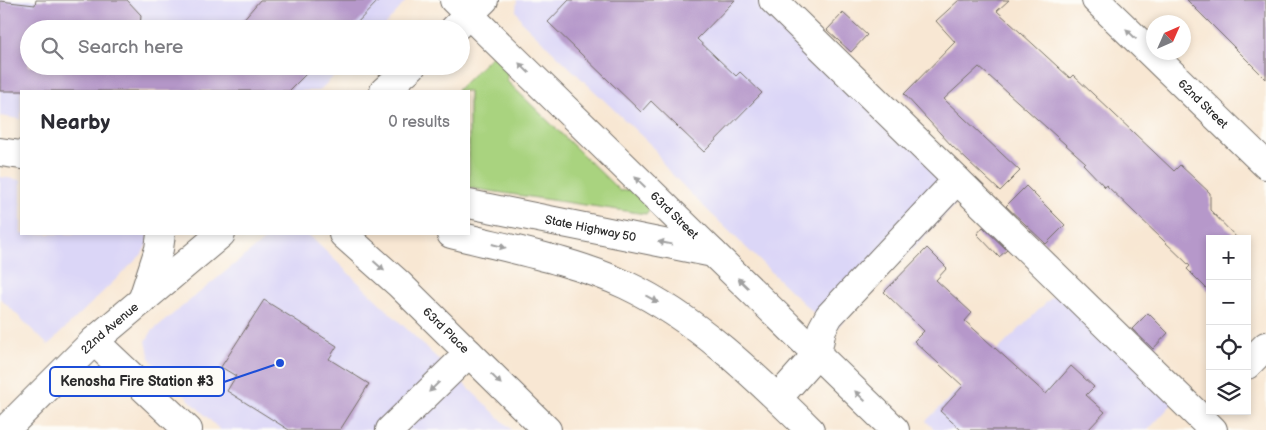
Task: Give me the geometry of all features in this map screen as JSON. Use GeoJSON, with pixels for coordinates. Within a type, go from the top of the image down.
{"type":"FeatureCollection","features":[{"type":"Feature","properties":{"kind":"street"},"geometry":{"type":"LineString","coordinates":[[773,0],[1201,420]]}},
{"type":"Feature","properties":{"kind":"street","name":"62nd Street"},"geometry":{"type":"LineString","coordinates":[[1096,0],[1266,165]]}},
{"type":"Feature","properties":{"kind":"street","name":"63rd Street"},"geometry":{"type":"LineString","coordinates":[[465,11],[895,430]]}},
{"type":"Feature","properties":{"kind":"street"},"geometry":{"type":"LineString","coordinates":[[385,90],[402,75]]}},
{"type":"Feature","properties":{"kind":"street"},"geometry":{"type":"LineString","coordinates":[[0,152],[20,155]]}},
{"type":"Feature","properties":{"kind":"street"},"geometry":{"type":"LineString","coordinates":[[778,398],[817,354],[822,329],[829,316],[957,180]]}},
{"type":"Feature","properties":{"kind":"street","name":"State Highway 50"},"geometry":{"type":"LineString","coordinates":[[470,204],[713,253]]}},
{"type":"Feature","properties":{"kind":"street"},"geometry":{"type":"LineString","coordinates":[[142,301],[159,249],[161,235]]}},
{"type":"Feature","properties":{"kind":"street","name":"22nd Avenue"},"geometry":{"type":"LineString","coordinates":[[5,430],[94,341],[220,235]]}},
{"type":"Feature","properties":{"kind":"street","name":"63rd Place"},"geometry":{"type":"LineString","coordinates":[[344,235],[399,284],[547,430]]}},
{"type":"Feature","properties":{"kind":"street"},"geometry":{"type":"LineString","coordinates":[[455,235],[572,265],[625,284],[684,318],[778,398],[810,430]]}},
{"type":"Feature","properties":{"kind":"street"},"geometry":{"type":"LineString","coordinates":[[94,341],[188,430]]}},
{"type":"Feature","properties":{"kind":"street"},"geometry":{"type":"LineString","coordinates":[[1251,361],[1266,346]]}},
{"type":"Feature","properties":{"kind":"street"},"geometry":{"type":"LineString","coordinates":[[390,430],[469,353]]}},
{"type":"Feature","properties":{"kind":"shaded area"},"geometry":{"type":"Polygon","coordinates":[[[0,0],[406,0],[390,20],[20,20],[20,75],[335,75],[320,90],[20,90],[20,119],[0,116],[0,0]]]}},
{"type":"Feature","properties":{"kind":"shaded area"},"geometry":{"type":"Polygon","coordinates":[[[517,0],[769,0],[965,194],[833,332],[693,196],[666,168],[653,147],[523,23],[516,11],[517,0]]]}},
{"type":"Feature","properties":{"kind":"shaded area"},"geometry":{"type":"Polygon","coordinates":[[[0,177],[20,180],[20,235],[148,235],[147,244],[142,254],[48,345],[0,298],[0,177]]]}},
{"type":"Feature","properties":{"kind":"shaded area"},"geometry":{"type":"Polygon","coordinates":[[[271,235],[307,235],[313,239],[512,430],[220,430],[150,359],[146,341],[152,331],[271,235]]]}},
{"type":"Feature","properties":{"kind":"shaded area"},"geometry":{"type":"Polygon","coordinates":[[[1061,288],[1175,401],[1148,430],[935,430],[926,421],[1061,288]]]}},
{"type":"Feature","properties":{"kind":"green space"},"geometry":{"type":"Polygon","coordinates":[[[494,54],[508,65],[507,81],[620,191],[631,189],[651,207],[646,214],[470,188],[470,90],[457,90],[494,54]]]}},
{"type":"Feature","properties":{"kind":"building"},"geometry":{"type":"Polygon","coordinates":[[[36,0],[127,0],[141,15],[141,20],[20,20],[20,75],[305,75],[290,90],[0,91],[0,1],[35,5],[36,0]]]}},
{"type":"Feature","properties":{"kind":"building"},"geometry":{"type":"Polygon","coordinates":[[[260,0],[379,0],[360,20],[243,20],[260,0]]]}},
{"type":"Feature","properties":{"kind":"building"},"geometry":{"type":"Polygon","coordinates":[[[569,0],[735,0],[697,39],[736,76],[740,72],[762,93],[704,152],[651,101],[641,112],[548,22],[569,0]]]}},
{"type":"Feature","properties":{"kind":"building"},"geometry":{"type":"Polygon","coordinates":[[[959,0],[1009,0],[997,11],[1070,78],[1073,75],[1174,171],[1180,165],[1210,193],[1210,210],[1234,235],[1206,235],[1206,288],[1187,269],[1190,266],[1106,185],[1105,187],[1083,164],[1085,162],[979,67],[944,99],[1020,171],[1000,191],[952,146],[904,94],[955,42],[936,21],[959,0]]]}},
{"type":"Feature","properties":{"kind":"building"},"geometry":{"type":"Polygon","coordinates":[[[1187,0],[1266,0],[1266,79],[1187,0]]]}},
{"type":"Feature","properties":{"kind":"building"},"geometry":{"type":"Polygon","coordinates":[[[843,13],[867,35],[851,52],[827,30],[843,13]]]}},
{"type":"Feature","properties":{"kind":"building"},"geometry":{"type":"Polygon","coordinates":[[[1026,186],[1065,225],[1046,244],[1006,206],[1026,186]]]}},
{"type":"Feature","properties":{"kind":"building"},"geometry":{"type":"Polygon","coordinates":[[[983,227],[1007,250],[999,257],[977,234],[983,227]]]}},
{"type":"Feature","properties":{"kind":"building"},"geometry":{"type":"Polygon","coordinates":[[[927,248],[947,268],[936,280],[972,313],[965,321],[1046,394],[1071,366],[1094,387],[1086,395],[1105,412],[1088,430],[961,430],[940,411],[963,386],[914,341],[924,331],[884,292],[927,248]]]}},
{"type":"Feature","properties":{"kind":"building"},"geometry":{"type":"Polygon","coordinates":[[[264,300],[337,346],[329,359],[369,384],[340,430],[289,430],[227,391],[236,376],[221,367],[264,300]]]}},
{"type":"Feature","properties":{"kind":"building"},"geometry":{"type":"Polygon","coordinates":[[[1148,313],[1168,333],[1153,349],[1132,329],[1148,313]]]}},
{"type":"Feature","properties":{"kind":"place","name":"Kenosha Fire Station #3"},"geometry":{"type":"Point","coordinates":[280,363]}}]}
